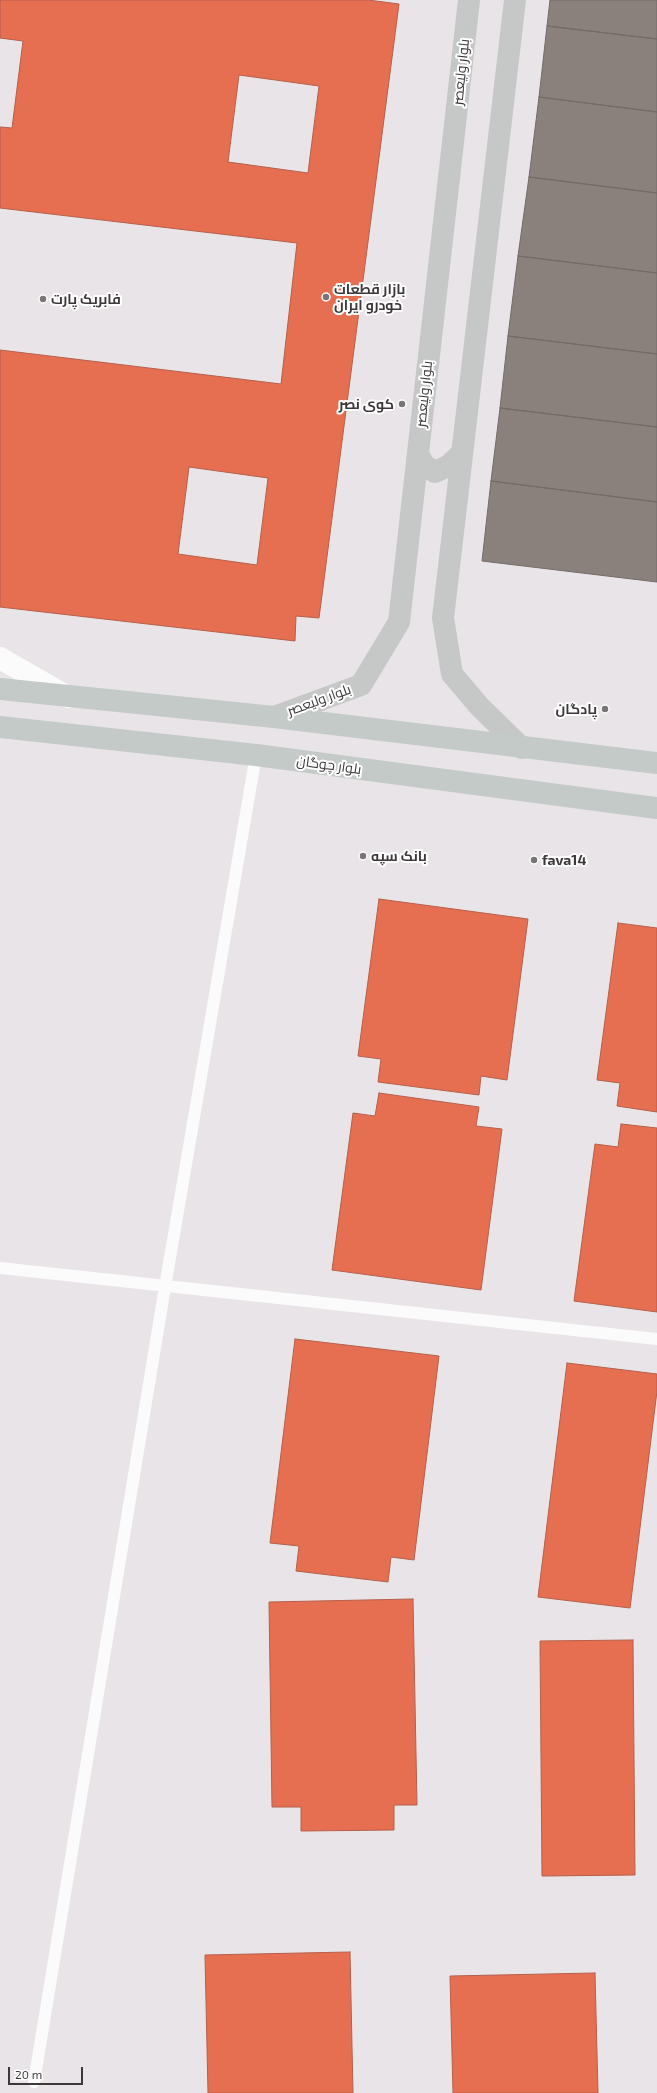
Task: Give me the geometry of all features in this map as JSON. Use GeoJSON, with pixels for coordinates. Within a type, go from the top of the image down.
{"type":"FeatureCollection","features":[{"type":"Feature","properties":{"kind":"main road","name":"بلوار ولیعصر"},"geometry":{"type":"LineString","coordinates":[[274,717],[361,685],[399,622],[469,0]]}},
{"type":"Feature","properties":{"kind":"main road"},"geometry":{"type":"LineString","coordinates":[[515,0],[443,618],[452,674],[478,706],[522,748]]}},
{"type":"Feature","properties":{"kind":"main road"},"geometry":{"type":"LineString","coordinates":[[418,455],[425,466],[435,472],[448,466],[462,453]]}},
{"type":"Feature","properties":{"kind":"main road"},"geometry":{"type":"LineString","coordinates":[[0,689],[274,717],[522,748],[657,763]]}},
{"type":"Feature","properties":{"kind":"main road","name":"بلوار چوگان"},"geometry":{"type":"LineString","coordinates":[[0,727],[256,755],[657,808]]}},
{"type":"Feature","properties":{"kind":"street"},"geometry":{"type":"LineString","coordinates":[[0,658],[68,697]]}},
{"type":"Feature","properties":{"kind":"lane"},"geometry":{"type":"LineString","coordinates":[[34,2082],[164,1287],[256,755]]}},
{"type":"Feature","properties":{"kind":"lane"},"geometry":{"type":"LineString","coordinates":[[0,1268],[164,1287],[657,1339]]}},
{"type":"Feature","properties":{"kind":"building: Shops","name":"بازار قطعات خودرو ایران"},"geometry":{"type":"Polygon","coordinates":[[[0,0],[368,0],[399,4],[319,618],[296,616],[295,641],[0,607],[0,350],[281,384],[297,243],[0,208],[0,127],[12,128],[23,41],[0,38],[0,0]],[[239,75],[228,162],[308,173],[319,86],[239,75]],[[189,467],[178,554],[257,565],[268,478],[189,467]]]}},
{"type":"Feature","properties":{"kind":"building: Shops"},"geometry":{"type":"Polygon","coordinates":[[[379,899],[528,919],[507,1080],[481,1076],[479,1095],[378,1082],[381,1059],[358,1056],[379,899]]]}},
{"type":"Feature","properties":{"kind":"building: Shops"},"geometry":{"type":"Polygon","coordinates":[[[618,923],[657,928],[657,1112],[617,1106],[620,1083],[597,1080],[618,923]]]}},
{"type":"Feature","properties":{"kind":"building: Shops"},"geometry":{"type":"Polygon","coordinates":[[[379,1093],[479,1107],[476,1126],[502,1129],[481,1290],[332,1270],[353,1113],[375,1116],[379,1093]]]}},
{"type":"Feature","properties":{"kind":"building: Shops"},"geometry":{"type":"Polygon","coordinates":[[[621,1124],[657,1128],[657,1312],[574,1301],[595,1144],[618,1147],[621,1124]]]}},
{"type":"Feature","properties":{"kind":"building: Shops"},"geometry":{"type":"Polygon","coordinates":[[[295,1339],[439,1356],[414,1560],[391,1557],[388,1582],[296,1571],[299,1546],[270,1543],[295,1339]]]}},
{"type":"Feature","properties":{"kind":"building: Shops"},"geometry":{"type":"Polygon","coordinates":[[[567,1363],[657,1374],[657,1391],[630,1608],[538,1597],[567,1363]]]}},
{"type":"Feature","properties":{"kind":"building: Shops"},"geometry":{"type":"Polygon","coordinates":[[[413,1599],[417,1805],[394,1805],[394,1830],[301,1831],[301,1807],[272,1807],[269,1602],[413,1599]]]}},
{"type":"Feature","properties":{"kind":"building: Shops"},"geometry":{"type":"Polygon","coordinates":[[[633,1640],[635,1875],[542,1876],[540,1641],[633,1640]]]}},
{"type":"Feature","properties":{"kind":"building: Shops"},"geometry":{"type":"Polygon","coordinates":[[[350,1952],[353,2093],[208,2093],[205,1955],[350,1952]]]}},
{"type":"Feature","properties":{"kind":"building: Shops"},"geometry":{"type":"Polygon","coordinates":[[[595,1973],[598,2093],[453,2093],[450,1976],[595,1973]]]}},
{"type":"Feature","properties":{"kind":"building: Industry"},"geometry":{"type":"Polygon","coordinates":[[[550,0],[657,0],[657,39],[547,26],[550,0]]]}},
{"type":"Feature","properties":{"kind":"building: Industry"},"geometry":{"type":"Polygon","coordinates":[[[547,26],[657,39],[657,112],[539,97],[547,26]]]}},
{"type":"Feature","properties":{"kind":"building: Industry"},"geometry":{"type":"Polygon","coordinates":[[[539,97],[657,112],[657,193],[529,177],[539,97]]]}},
{"type":"Feature","properties":{"kind":"building: Industry"},"geometry":{"type":"Polygon","coordinates":[[[529,177],[657,193],[657,273],[518,256],[529,177]]]}},
{"type":"Feature","properties":{"kind":"building: Industry"},"geometry":{"type":"Polygon","coordinates":[[[518,256],[657,273],[657,354],[508,336],[518,256]]]}},
{"type":"Feature","properties":{"kind":"building: Industry"},"geometry":{"type":"Polygon","coordinates":[[[508,336],[657,354],[657,427],[500,408],[508,336]]]}},
{"type":"Feature","properties":{"kind":"building: Industry"},"geometry":{"type":"Polygon","coordinates":[[[500,408],[657,427],[657,502],[491,481],[500,408]]]}},
{"type":"Feature","properties":{"kind":"building: Industry"},"geometry":{"type":"Polygon","coordinates":[[[491,481],[657,502],[657,582],[482,561],[491,481]]]}},
{"type":"Feature","properties":{"kind":"place","name":"بازار قطعات خودرو ایران"},"geometry":{"type":"Point","coordinates":[326,297]}},
{"type":"Feature","properties":{"kind":"place","name":"فابریک پارت"},"geometry":{"type":"Point","coordinates":[43,299]}},
{"type":"Feature","properties":{"kind":"place","name":"کوی نصر"},"geometry":{"type":"Point","coordinates":[402,404]}},
{"type":"Feature","properties":{"kind":"place","name":"پادگان"},"geometry":{"type":"Point","coordinates":[605,709]}},
{"type":"Feature","properties":{"kind":"place","name":"بانک سپه"},"geometry":{"type":"Point","coordinates":[363,856]}},
{"type":"Feature","properties":{"kind":"place","name":"fava14"},"geometry":{"type":"Point","coordinates":[534,860]}}]}
